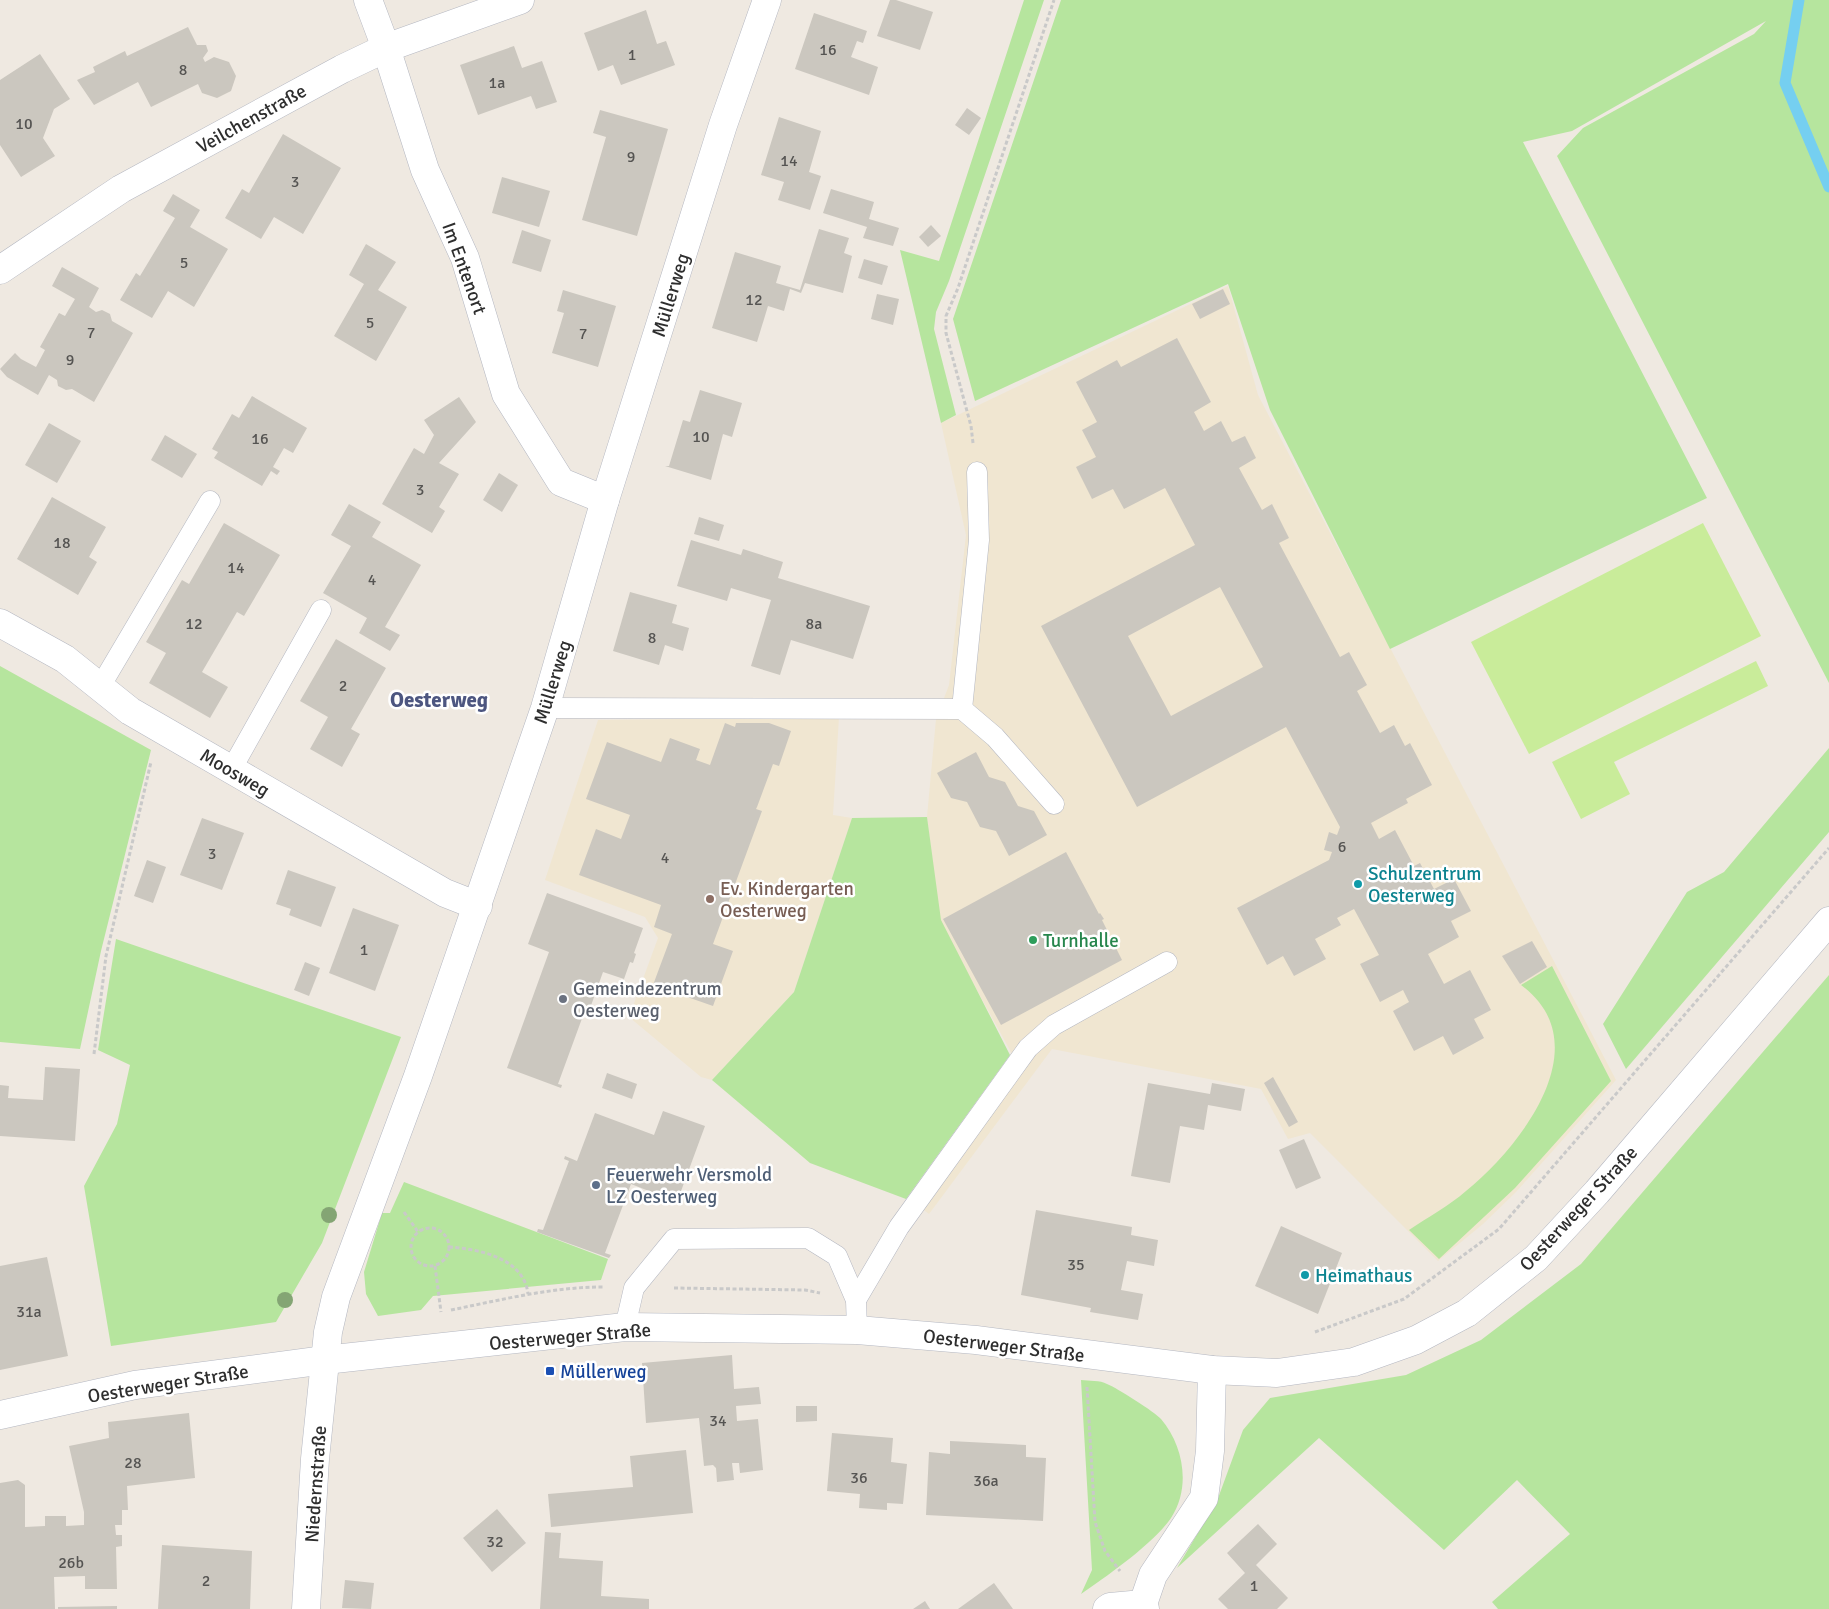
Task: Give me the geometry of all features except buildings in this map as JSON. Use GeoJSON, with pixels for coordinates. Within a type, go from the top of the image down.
{"type":"FeatureCollection","features":[{"type":"Feature","properties":{"kind":"street","name":"Im Entenort"},"geometry":{"type":"LineString","coordinates":[[368,0],[386,48],[426,170],[465,258],[506,394],[561,482],[605,500]]}},
{"type":"Feature","properties":{"kind":"street","name":"Veilchenstraße"},"geometry":{"type":"LineString","coordinates":[[0,270],[121,189],[342,69],[386,48],[520,0]]}},
{"type":"Feature","properties":{"kind":"street","name":"Müllerweg"},"geometry":{"type":"LineString","coordinates":[[325,1360],[328,1332],[336,1296],[418,1076],[545,708],[605,500],[723,125],[767,0]]}},
{"type":"Feature","properties":{"kind":"street","name":"Moosweg"},"geometry":{"type":"LineString","coordinates":[[0,623],[65,659],[130,711],[445,893],[478,906]]}},
{"type":"Feature","properties":{"kind":"street","name":"Oesterweger Straße"},"geometry":{"type":"LineString","coordinates":[[0,1415],[135,1385],[325,1360],[625,1327],[857,1330],[976,1340],[1212,1370],[1277,1374],[1354,1362],[1416,1340],[1467,1313],[1536,1258],[1573,1218],[1829,921]]}},
{"type":"Feature","properties":{"kind":"street","name":"Niedernstraße"},"geometry":{"type":"LineString","coordinates":[[306,1609],[315,1459],[325,1360]]}},
{"type":"Feature","properties":{"kind":"street"},"geometry":{"type":"LineString","coordinates":[[1107,1609],[1110,1607],[1144,1607],[1152,1574],[1204,1498],[1210,1450],[1212,1370]]}},
{"type":"Feature","properties":{"kind":"lane"},"geometry":{"type":"LineString","coordinates":[[962,709],[979,540],[976,472]]}},
{"type":"Feature","properties":{"kind":"lane"},"geometry":{"type":"LineString","coordinates":[[100,687],[210,501]]}},
{"type":"Feature","properties":{"kind":"lane"},"geometry":{"type":"LineString","coordinates":[[231,770],[321,610]]}},
{"type":"Feature","properties":{"kind":"lane"},"geometry":{"type":"LineString","coordinates":[[545,708],[962,709],[996,738],[1054,804]]}},
{"type":"Feature","properties":{"kind":"lane"},"geometry":{"type":"LineString","coordinates":[[856,1300],[899,1227],[1028,1048],[1054,1025],[1167,962]]}},
{"type":"Feature","properties":{"kind":"lane"},"geometry":{"type":"LineString","coordinates":[[625,1327],[634,1288],[674,1239],[808,1238],[837,1256],[856,1300],[857,1330]]}},
{"type":"Feature","properties":{"kind":"path"},"geometry":{"type":"LineString","coordinates":[[976,472],[971,426],[946,334],[946,316],[958,288],[1054,0]]}},
{"type":"Feature","properties":{"kind":"path"},"geometry":{"type":"LineString","coordinates":[[94,1054],[108,946],[153,755],[166,732]]}},
{"type":"Feature","properties":{"kind":"path"},"geometry":{"type":"LineString","coordinates":[[1307,1334],[1404,1299],[1499,1229],[1829,848]]}},
{"type":"Feature","properties":{"kind":"path"},"geometry":{"type":"LineString","coordinates":[[434,1228],[445,1235],[449,1247],[445,1259],[435,1266],[422,1265],[412,1257],[410,1250],[412,1238],[422,1229],[434,1228]]}},
{"type":"Feature","properties":{"kind":"path"},"geometry":{"type":"LineString","coordinates":[[449,1247],[488,1253],[504,1260],[516,1270],[527,1284],[528,1294]]}},
{"type":"Feature","properties":{"kind":"path"},"geometry":{"type":"LineString","coordinates":[[435,1266],[441,1312],[528,1294],[582,1287],[805,1290],[856,1300]]}},
{"type":"Feature","properties":{"kind":"path"},"geometry":{"type":"LineString","coordinates":[[1085,1354],[1095,1522],[1105,1551],[1144,1607]]}},
{"type":"Feature","properties":{"kind":"shaded area"},"geometry":{"type":"Polygon","coordinates":[[[1228,286],[1258,395],[1616,1080],[1516,1192],[1483,1224],[1438,1261],[1310,1133],[1288,1139],[1261,1089],[1052,1049],[929,1214],[908,1198],[1012,1054],[940,923],[927,817],[936,719],[949,685],[966,535],[941,423],[1228,286]]]}},
{"type":"Feature","properties":{"kind":"shaded area","name":"Ev. Kindergarten Oesterweg"},"geometry":{"type":"Polygon","coordinates":[[[839,717],[833,815],[852,818],[794,992],[712,1080],[701,1077],[629,1017],[658,938],[645,917],[545,880],[598,720],[839,717]]]}},
{"type":"Feature","properties":{"kind":"green space"},"geometry":{"type":"Polygon","coordinates":[[[1024,0],[1044,0],[949,281],[936,312],[934,329],[956,415],[941,423],[900,250],[939,261],[1024,0]]]}},
{"type":"Feature","properties":{"kind":"green space"},"geometry":{"type":"Polygon","coordinates":[[[1061,0],[1829,0],[1829,683],[1557,156],[1583,128],[1754,34],[1766,21],[1572,131],[1523,142],[1707,498],[1390,649],[1270,410],[1228,284],[975,401],[953,319],[1061,0]]]}},
{"type":"Feature","properties":{"kind":"green space"},"geometry":{"type":"Polygon","coordinates":[[[1703,523],[1761,636],[1529,754],[1471,642],[1703,523]]]}},
{"type":"Feature","properties":{"kind":"green space"},"geometry":{"type":"Polygon","coordinates":[[[1756,661],[1768,686],[1614,762],[1630,794],[1581,819],[1552,762],[1756,661]]]}},
{"type":"Feature","properties":{"kind":"green space"},"geometry":{"type":"Polygon","coordinates":[[[0,666],[151,750],[101,951],[80,1049],[0,1042],[0,666]]]}},
{"type":"Feature","properties":{"kind":"green space"},"geometry":{"type":"Polygon","coordinates":[[[1829,748],[1829,832],[1626,1069],[1603,1024],[1687,892],[1724,872],[1829,748]]]}},
{"type":"Feature","properties":{"kind":"green space"},"geometry":{"type":"Polygon","coordinates":[[[927,817],[941,920],[1010,1055],[906,1199],[810,1163],[712,1080],[794,992],[852,818],[927,817]]]}},
{"type":"Feature","properties":{"kind":"green space"},"geometry":{"type":"Polygon","coordinates":[[[116,939],[401,1037],[322,1243],[276,1322],[111,1346],[84,1186],[117,1124],[130,1065],[98,1050],[116,939]]]}},
{"type":"Feature","properties":{"kind":"green space"},"geometry":{"type":"Polygon","coordinates":[[[1552,966],[1611,1081],[1515,1188],[1439,1259],[1409,1230],[1453,1202],[1466,1191],[1509,1148],[1529,1122],[1544,1093],[1553,1064],[1554,1036],[1544,1009],[1521,985],[1552,966]]]}},
{"type":"Feature","properties":{"kind":"green space"},"geometry":{"type":"Polygon","coordinates":[[[1829,975],[1829,1609],[1498,1609],[1492,1602],[1570,1534],[1517,1480],[1444,1550],[1319,1438],[1177,1568],[1217,1501],[1243,1430],[1270,1398],[1406,1375],[1481,1340],[1581,1264],[1829,975]]]}},
{"type":"Feature","properties":{"kind":"green space"},"geometry":{"type":"Polygon","coordinates":[[[404,1182],[608,1259],[601,1280],[433,1296],[421,1310],[378,1316],[366,1294],[364,1272],[382,1213],[390,1213],[404,1182]]]}},
{"type":"Feature","properties":{"kind":"green space"},"geometry":{"type":"Polygon","coordinates":[[[1081,1380],[1101,1382],[1112,1386],[1161,1419],[1169,1430],[1180,1454],[1183,1481],[1177,1506],[1163,1528],[1129,1559],[1081,1594],[1092,1570],[1081,1380]]]}},
{"type":"Feature","properties":{"kind":"waterway"},"geometry":{"type":"LineString","coordinates":[[1799,0],[1785,83],[1829,187]]}},
{"type":"Feature","properties":{"kind":"place","name":"Schulzentrum Oesterweg"},"geometry":{"type":"Point","coordinates":[1358,884]}},
{"type":"Feature","properties":{"kind":"place","name":"Ev. Kindergarten Oesterweg"},"geometry":{"type":"Point","coordinates":[710,899]}},
{"type":"Feature","properties":{"kind":"place","name":"Turnhalle"},"geometry":{"type":"Point","coordinates":[1033,940]}},
{"type":"Feature","properties":{"kind":"place","name":"Gemeindezentrum Oesterweg"},"geometry":{"type":"Point","coordinates":[563,999]}},
{"type":"Feature","properties":{"kind":"place","name":"Feuerwehr Versmold LZ Oesterweg"},"geometry":{"type":"Point","coordinates":[596,1185]}},
{"type":"Feature","properties":{"kind":"place","name":"Heimathaus"},"geometry":{"type":"Point","coordinates":[1305,1275]}},
{"type":"Feature","properties":{"kind":"place","name":"Müllerweg"},"geometry":{"type":"Point","coordinates":[550,1371]}},
{"type":"Feature","properties":{"kind":"district","name":"Oesterweg"},"geometry":{"type":"Point","coordinates":[439,700]}}]}
